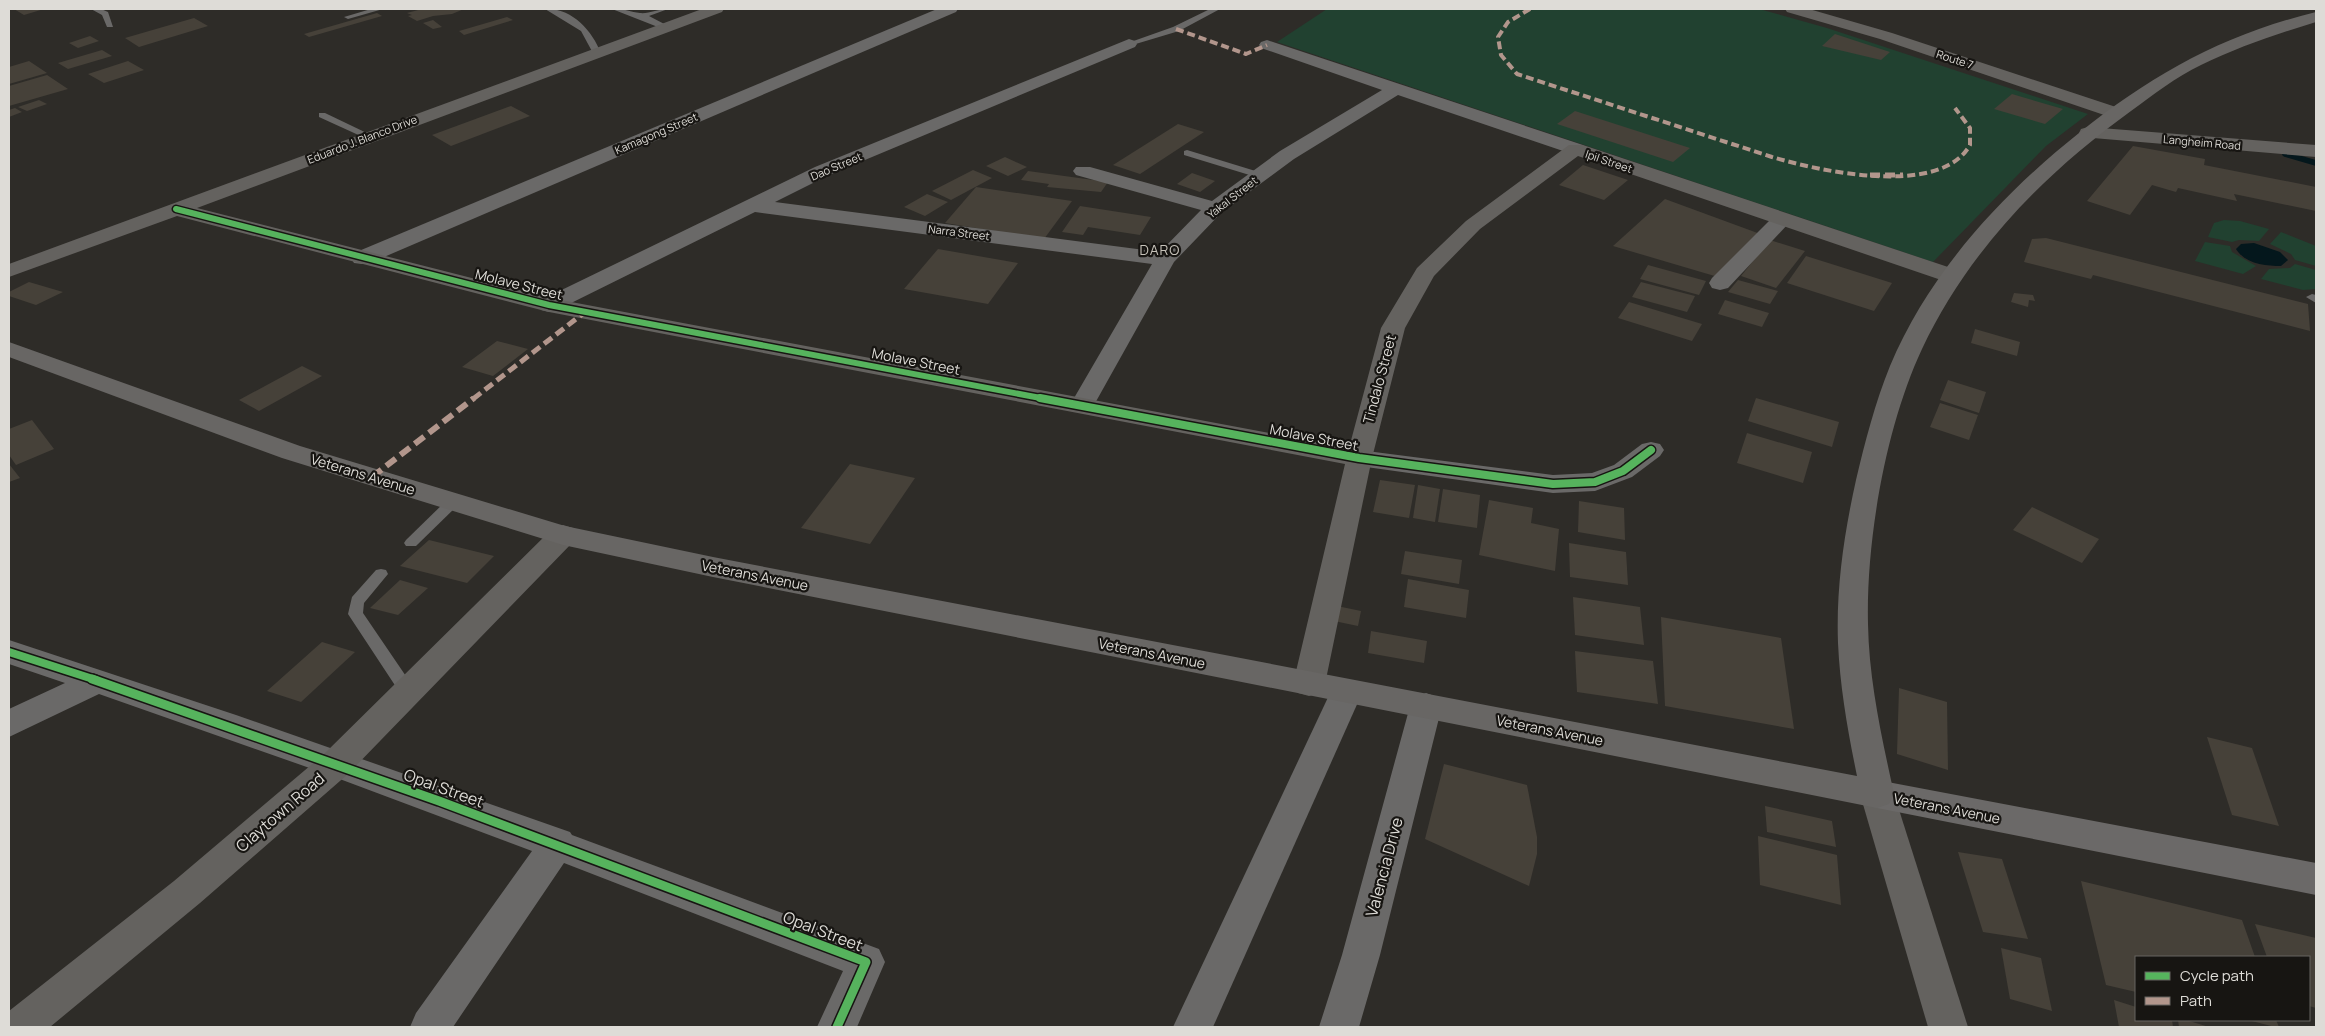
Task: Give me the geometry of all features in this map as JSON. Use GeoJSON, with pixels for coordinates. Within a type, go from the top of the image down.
{"type":"FeatureCollection","features":[{"type":"Feature","properties":{"kind":"highway"},"geometry":{"type":"LineString","coordinates":[[1877,794],[1858,698],[1853,641],[1854,581],[1862,514],[1875,452],[1891,398],[1910,350],[1952,276],[1975,243],[2011,201],[2058,157],[2116,113],[2192,63],[2261,33],[2316,17]]}},
{"type":"Feature","properties":{"kind":"highway","name":"Veterans Avenue"},"geometry":{"type":"LineString","coordinates":[[9,349],[291,452],[563,535],[713,567],[1877,794]]}},
{"type":"Feature","properties":{"kind":"main road","name":"Veterans Avenue"},"geometry":{"type":"LineString","coordinates":[[1877,794],[2316,879]]}},
{"type":"Feature","properties":{"kind":"street","name":"Eduardo J. Blanco Drive"},"geometry":{"type":"LineString","coordinates":[[9,272],[368,136],[597,53],[665,18],[716,9]]}},
{"type":"Feature","properties":{"kind":"street","name":"Kamagong Street"},"geometry":{"type":"LineString","coordinates":[[362,258],[950,9]]}},
{"type":"Feature","properties":{"kind":"street","name":"Route 7"},"geometry":{"type":"LineString","coordinates":[[1793,9],[1886,36],[2116,113]]}},
{"type":"Feature","properties":{"kind":"street","name":"Dao Street"},"geometry":{"type":"LineString","coordinates":[[549,305],[822,171],[1129,44]]}},
{"type":"Feature","properties":{"kind":"street","name":"Ipil Street"},"geometry":{"type":"LineString","coordinates":[[1267,45],[1952,276]]}},
{"type":"Feature","properties":{"kind":"street","name":"Yakal Street"},"geometry":{"type":"LineString","coordinates":[[1082,405],[1165,260],[1215,208],[1287,155],[1397,88]]}},
{"type":"Feature","properties":{"kind":"street","name":"Langheim Road"},"geometry":{"type":"LineString","coordinates":[[2088,133],[2316,151]]}},
{"type":"Feature","properties":{"kind":"street","name":"Tindalo Street"},"geometry":{"type":"LineString","coordinates":[[1309,684],[1359,458],[1393,328],[1425,273],[1473,225],[1576,150]]}},
{"type":"Feature","properties":{"kind":"street"},"geometry":{"type":"LineString","coordinates":[[1083,171],[1215,208]]}},
{"type":"Feature","properties":{"kind":"street","name":"Narra Street"},"geometry":{"type":"LineString","coordinates":[[752,205],[1165,260]]}},
{"type":"Feature","properties":{"kind":"street","name":"Molave Street"},"geometry":{"type":"LineString","coordinates":[[176,209],[549,305],[1359,458],[1553,484],[1595,482],[1623,472],[1651,450]]}},
{"type":"Feature","properties":{"kind":"street"},"geometry":{"type":"LineString","coordinates":[[1720,283],[1782,219]]}},
{"type":"Feature","properties":{"kind":"street","name":"Claytown Road"},"geometry":{"type":"LineString","coordinates":[[20,1027],[187,892],[336,764],[563,535]]}},
{"type":"Feature","properties":{"kind":"street","name":"Opal Street"},"geometry":{"type":"LineString","coordinates":[[9,652],[336,764],[558,843],[866,962],[837,1027]]}},
{"type":"Feature","properties":{"kind":"street"},"geometry":{"type":"LineString","coordinates":[[9,724],[97,681]]}},
{"type":"Feature","properties":{"kind":"street"},"geometry":{"type":"LineString","coordinates":[[1193,1027],[1347,690]]}},
{"type":"Feature","properties":{"kind":"street","name":"Valencia Drive"},"geometry":{"type":"LineString","coordinates":[[1339,1027],[1361,955],[1426,706]]}},
{"type":"Feature","properties":{"kind":"street"},"geometry":{"type":"LineString","coordinates":[[1877,794],[1948,1027]]}},
{"type":"Feature","properties":{"kind":"street"},"geometry":{"type":"LineString","coordinates":[[430,1027],[558,843]]}},
{"type":"Feature","properties":{"kind":"lane"},"geometry":{"type":"LineString","coordinates":[[94,9],[104,14],[110,25]]}},
{"type":"Feature","properties":{"kind":"lane"},"geometry":{"type":"LineString","coordinates":[[348,17],[379,9]]}},
{"type":"Feature","properties":{"kind":"lane"},"geometry":{"type":"LineString","coordinates":[[549,9],[580,23],[588,34],[597,53]]}},
{"type":"Feature","properties":{"kind":"lane"},"geometry":{"type":"LineString","coordinates":[[616,9],[642,16],[665,18]]}},
{"type":"Feature","properties":{"kind":"lane"},"geometry":{"type":"LineString","coordinates":[[1129,44],[1168,32],[1216,9]]}},
{"type":"Feature","properties":{"kind":"lane"},"geometry":{"type":"LineString","coordinates":[[642,16],[665,18]]}},
{"type":"Feature","properties":{"kind":"lane"},"geometry":{"type":"LineString","coordinates":[[322,115],[368,136]]}},
{"type":"Feature","properties":{"kind":"lane"},"geometry":{"type":"LineString","coordinates":[[1187,153],[1259,175]]}},
{"type":"Feature","properties":{"kind":"lane"},"geometry":{"type":"LineString","coordinates":[[411,543],[453,502]]}},
{"type":"Feature","properties":{"kind":"lane"},"geometry":{"type":"LineString","coordinates":[[381,574],[357,601],[355,614],[408,692]]}},
{"type":"Feature","properties":{"kind":"green space"},"geometry":{"type":"Polygon","coordinates":[[[1327,9],[1759,9],[1827,28],[2088,114],[2046,146],[1933,262],[1277,42],[1327,9]]]}},
{"type":"Feature","properties":{"kind":"green space"},"geometry":{"type":"Polygon","coordinates":[[[2224,220],[2240,221],[2269,229],[2259,241],[2239,240],[2232,242],[2208,237],[2214,223],[2224,220]]]}},
{"type":"Feature","properties":{"kind":"green space"},"geometry":{"type":"Polygon","coordinates":[[[2281,232],[2316,246],[2316,266],[2295,260],[2291,254],[2270,244],[2281,232]]]}},
{"type":"Feature","properties":{"kind":"green space"},"geometry":{"type":"Polygon","coordinates":[[[2205,242],[2230,246],[2232,252],[2256,266],[2243,274],[2195,261],[2205,242]]]}},
{"type":"Feature","properties":{"kind":"green space"},"geometry":{"type":"Polygon","coordinates":[[[2295,264],[2316,270],[2316,289],[2303,290],[2261,279],[2269,269],[2290,268],[2295,264]]]}},
{"type":"Feature","properties":{"kind":"shaded area"},"geometry":{"type":"Polygon","coordinates":[[[2254,243],[2280,252],[2288,260],[2281,266],[2263,265],[2250,261],[2236,249],[2241,244],[2254,243]]]}},
{"type":"Feature","properties":{"kind":"building"},"geometry":{"type":"Polygon","coordinates":[[[14,9],[44,9],[24,15],[14,9]]]}},
{"type":"Feature","properties":{"kind":"building"},"geometry":{"type":"Polygon","coordinates":[[[422,9],[464,9],[452,14],[433,16],[417,21],[408,16],[412,15],[407,13],[422,9]]]}},
{"type":"Feature","properties":{"kind":"building"},"geometry":{"type":"Polygon","coordinates":[[[377,13],[382,16],[309,37],[304,34],[377,13]]]}},
{"type":"Feature","properties":{"kind":"building"},"geometry":{"type":"Polygon","coordinates":[[[507,17],[513,20],[464,35],[459,31],[507,17]]]}},
{"type":"Feature","properties":{"kind":"building"},"geometry":{"type":"Polygon","coordinates":[[[194,18],[208,26],[139,47],[125,38],[194,18]]]}},
{"type":"Feature","properties":{"kind":"building"},"geometry":{"type":"Polygon","coordinates":[[[433,20],[442,27],[433,29],[423,23],[433,20]]]}},
{"type":"Feature","properties":{"kind":"building"},"geometry":{"type":"Polygon","coordinates":[[[1835,34],[1890,52],[1881,60],[1822,46],[1835,34]]]}},
{"type":"Feature","properties":{"kind":"building"},"geometry":{"type":"Polygon","coordinates":[[[90,36],[99,41],[78,48],[69,43],[90,36]]]}},
{"type":"Feature","properties":{"kind":"building"},"geometry":{"type":"Polygon","coordinates":[[[102,50],[112,56],[68,69],[58,63],[102,50]]]}},
{"type":"Feature","properties":{"kind":"building"},"geometry":{"type":"Polygon","coordinates":[[[29,61],[47,73],[9,84],[9,67],[29,61]]]}},
{"type":"Feature","properties":{"kind":"building"},"geometry":{"type":"Polygon","coordinates":[[[128,61],[144,70],[104,83],[88,74],[128,61]]]}},
{"type":"Feature","properties":{"kind":"building"},"geometry":{"type":"Polygon","coordinates":[[[47,75],[68,89],[9,106],[9,86],[47,75]]]}},
{"type":"Feature","properties":{"kind":"building"},"geometry":{"type":"Polygon","coordinates":[[[2012,94],[2063,109],[2045,124],[1994,109],[2012,94]]]}},
{"type":"Feature","properties":{"kind":"building"},"geometry":{"type":"Polygon","coordinates":[[[39,100],[47,104],[27,111],[18,107],[39,100]]]}},
{"type":"Feature","properties":{"kind":"building"},"geometry":{"type":"Polygon","coordinates":[[[511,106],[530,116],[451,146],[432,135],[511,106]]]}},
{"type":"Feature","properties":{"kind":"building"},"geometry":{"type":"Polygon","coordinates":[[[15,108],[22,112],[9,117],[9,110],[15,108]]]}},
{"type":"Feature","properties":{"kind":"building"},"geometry":{"type":"Polygon","coordinates":[[[1575,111],[1690,148],[1673,162],[1557,124],[1575,111]]]}},
{"type":"Feature","properties":{"kind":"building"},"geometry":{"type":"Polygon","coordinates":[[[1178,124],[1204,132],[1140,174],[1113,165],[1178,124]]]}},
{"type":"Feature","properties":{"kind":"building"},"geometry":{"type":"Polygon","coordinates":[[[2133,146],[2205,159],[2204,165],[2316,187],[2316,211],[2234,194],[2237,201],[2178,188],[2176,192],[2152,185],[2130,215],[2087,201],[2133,146]]]}},
{"type":"Feature","properties":{"kind":"building"},"geometry":{"type":"Polygon","coordinates":[[[1005,157],[1027,167],[1008,176],[986,166],[1005,157]]]}},
{"type":"Feature","properties":{"kind":"building"},"geometry":{"type":"Polygon","coordinates":[[[1583,165],[1628,180],[1604,200],[1559,185],[1583,165]]]}},
{"type":"Feature","properties":{"kind":"building"},"geometry":{"type":"Polygon","coordinates":[[[973,170],[992,178],[951,200],[932,191],[973,170]]]}},
{"type":"Feature","properties":{"kind":"building"},"geometry":{"type":"Polygon","coordinates":[[[1028,171],[1108,182],[1101,192],[1047,187],[1049,184],[1021,180],[1028,171]]]}},
{"type":"Feature","properties":{"kind":"building"},"geometry":{"type":"Polygon","coordinates":[[[1192,173],[1215,181],[1200,192],[1177,184],[1192,173]]]}},
{"type":"Feature","properties":{"kind":"building"},"geometry":{"type":"Polygon","coordinates":[[[976,187],[1072,201],[1044,239],[945,223],[976,187]]]}},
{"type":"Feature","properties":{"kind":"building"},"geometry":{"type":"Polygon","coordinates":[[[927,194],[948,202],[925,216],[904,207],[927,194]]]}},
{"type":"Feature","properties":{"kind":"building"},"geometry":{"type":"Polygon","coordinates":[[[1665,199],[1763,235],[1718,277],[1613,246],[1665,199]]]}},
{"type":"Feature","properties":{"kind":"building"},"geometry":{"type":"Polygon","coordinates":[[[1080,206],[1151,217],[1140,235],[1088,227],[1083,235],[1062,232],[1080,206]]]}},
{"type":"Feature","properties":{"kind":"building"},"geometry":{"type":"Polygon","coordinates":[[[2046,238],[2308,304],[2310,331],[2093,275],[2091,279],[2024,262],[2032,239],[2046,238]]]}},
{"type":"Feature","properties":{"kind":"building"},"geometry":{"type":"Polygon","coordinates":[[[1770,240],[1805,251],[1776,288],[1741,276],[1770,240]]]}},
{"type":"Feature","properties":{"kind":"building"},"geometry":{"type":"Polygon","coordinates":[[[938,249],[1018,263],[988,304],[904,289],[938,249]]]}},
{"type":"Feature","properties":{"kind":"building"},"geometry":{"type":"Polygon","coordinates":[[[1806,256],[1892,283],[1874,311],[1787,283],[1806,256]]]}},
{"type":"Feature","properties":{"kind":"building"},"geometry":{"type":"Polygon","coordinates":[[[1648,265],[1706,281],[1699,295],[1640,279],[1648,265]]]}},
{"type":"Feature","properties":{"kind":"building"},"geometry":{"type":"Polygon","coordinates":[[[1738,280],[1778,291],[1770,304],[1728,292],[1738,280]]]}},
{"type":"Feature","properties":{"kind":"building"},"geometry":{"type":"Polygon","coordinates":[[[29,282],[63,292],[36,305],[9,296],[9,292],[29,282]]]}},
{"type":"Feature","properties":{"kind":"building"},"geometry":{"type":"Polygon","coordinates":[[[1641,282],[1695,296],[1687,312],[1632,297],[1641,282]]]}},
{"type":"Feature","properties":{"kind":"building"},"geometry":{"type":"Polygon","coordinates":[[[2014,293],[2033,295],[2035,301],[2029,300],[2028,307],[2011,302],[2014,293]]]}},
{"type":"Feature","properties":{"kind":"building"},"geometry":{"type":"Polygon","coordinates":[[[1725,300],[1769,313],[1762,327],[1718,314],[1725,300]]]}},
{"type":"Feature","properties":{"kind":"building"},"geometry":{"type":"Polygon","coordinates":[[[1629,302],[1702,324],[1692,341],[1618,318],[1629,302]]]}},
{"type":"Feature","properties":{"kind":"building"},"geometry":{"type":"Polygon","coordinates":[[[1975,329],[2020,342],[2017,356],[1971,343],[1975,329]]]}},
{"type":"Feature","properties":{"kind":"building"},"geometry":{"type":"Polygon","coordinates":[[[497,341],[528,349],[493,376],[462,367],[497,341]]]}},
{"type":"Feature","properties":{"kind":"building"},"geometry":{"type":"Polygon","coordinates":[[[302,366],[322,376],[259,411],[239,400],[302,366]]]}},
{"type":"Feature","properties":{"kind":"building"},"geometry":{"type":"Polygon","coordinates":[[[1948,380],[1986,392],[1979,413],[1940,400],[1948,380]]]}},
{"type":"Feature","properties":{"kind":"building"},"geometry":{"type":"Polygon","coordinates":[[[1756,398],[1839,422],[1832,447],[1748,421],[1756,398]]]}},
{"type":"Feature","properties":{"kind":"building"},"geometry":{"type":"Polygon","coordinates":[[[1940,403],[1978,415],[1969,440],[1930,427],[1940,403]]]}},
{"type":"Feature","properties":{"kind":"building"},"geometry":{"type":"Polygon","coordinates":[[[32,420],[54,449],[16,465],[9,455],[9,429],[32,420]]]}},
{"type":"Feature","properties":{"kind":"building"},"geometry":{"type":"Polygon","coordinates":[[[1747,433],[1812,452],[1803,483],[1737,463],[1747,433]]]}},
{"type":"Feature","properties":{"kind":"building"},"geometry":{"type":"Polygon","coordinates":[[[9,464],[20,478],[9,482],[9,464]]]}},
{"type":"Feature","properties":{"kind":"building"},"geometry":{"type":"Polygon","coordinates":[[[850,464],[915,478],[870,544],[801,528],[850,464]]]}},
{"type":"Feature","properties":{"kind":"building"},"geometry":{"type":"Polygon","coordinates":[[[1380,480],[1415,485],[1409,518],[1373,512],[1380,480]]]}},
{"type":"Feature","properties":{"kind":"building"},"geometry":{"type":"Polygon","coordinates":[[[1418,485],[1440,489],[1435,522],[1413,518],[1418,485]]]}},
{"type":"Feature","properties":{"kind":"building"},"geometry":{"type":"Polygon","coordinates":[[[1443,489],[1480,495],[1477,528],[1438,522],[1443,489]]]}},
{"type":"Feature","properties":{"kind":"building"},"geometry":{"type":"Polygon","coordinates":[[[1489,500],[1533,508],[1531,523],[1559,529],[1555,571],[1479,555],[1489,500]]]}},
{"type":"Feature","properties":{"kind":"building"},"geometry":{"type":"Polygon","coordinates":[[[1579,501],[1624,508],[1625,540],[1578,532],[1579,501]]]}},
{"type":"Feature","properties":{"kind":"building"},"geometry":{"type":"Polygon","coordinates":[[[2032,507],[2099,539],[2082,563],[2013,530],[2032,507]]]}},
{"type":"Feature","properties":{"kind":"building"},"geometry":{"type":"Polygon","coordinates":[[[429,540],[494,556],[467,583],[400,566],[429,540]]]}},
{"type":"Feature","properties":{"kind":"building"},"geometry":{"type":"Polygon","coordinates":[[[1569,543],[1626,552],[1628,585],[1570,577],[1569,543]]]}},
{"type":"Feature","properties":{"kind":"building"},"geometry":{"type":"Polygon","coordinates":[[[1405,551],[1462,560],[1459,584],[1401,574],[1405,551]]]}},
{"type":"Feature","properties":{"kind":"building"},"geometry":{"type":"Polygon","coordinates":[[[1408,579],[1469,590],[1466,618],[1404,607],[1408,579]]]}},
{"type":"Feature","properties":{"kind":"building"},"geometry":{"type":"Polygon","coordinates":[[[400,580],[428,588],[398,615],[370,608],[400,580]]]}},
{"type":"Feature","properties":{"kind":"building"},"geometry":{"type":"Polygon","coordinates":[[[1573,597],[1640,607],[1644,645],[1575,635],[1573,597]]]}},
{"type":"Feature","properties":{"kind":"building"},"geometry":{"type":"Polygon","coordinates":[[[1337,606],[1361,611],[1358,626],[1334,621],[1337,606]]]}},
{"type":"Feature","properties":{"kind":"building"},"geometry":{"type":"Polygon","coordinates":[[[1661,617],[1781,638],[1794,729],[1665,706],[1661,617]]]}},
{"type":"Feature","properties":{"kind":"building"},"geometry":{"type":"Polygon","coordinates":[[[1371,631],[1427,641],[1424,663],[1368,653],[1371,631]]]}},
{"type":"Feature","properties":{"kind":"building"},"geometry":{"type":"Polygon","coordinates":[[[322,642],[355,652],[301,702],[267,691],[322,642]]]}},
{"type":"Feature","properties":{"kind":"building"},"geometry":{"type":"Polygon","coordinates":[[[1575,651],[1653,661],[1658,704],[1577,692],[1575,651]]]}},
{"type":"Feature","properties":{"kind":"building"},"geometry":{"type":"Polygon","coordinates":[[[1899,688],[1947,702],[1948,770],[1897,754],[1899,688]]]}},
{"type":"Feature","properties":{"kind":"building"},"geometry":{"type":"Polygon","coordinates":[[[2207,737],[2252,748],[2279,826],[2232,815],[2207,737]]]}},
{"type":"Feature","properties":{"kind":"building"},"geometry":{"type":"Polygon","coordinates":[[[1444,764],[1527,785],[1537,837],[1537,854],[1529,886],[1425,839],[1444,764]]]}},
{"type":"Feature","properties":{"kind":"building"},"geometry":{"type":"Polygon","coordinates":[[[1765,806],[1832,821],[1836,847],[1767,832],[1765,806]]]}},
{"type":"Feature","properties":{"kind":"building"},"geometry":{"type":"Polygon","coordinates":[[[1758,836],[1837,855],[1841,905],[1760,885],[1758,836]]]}},
{"type":"Feature","properties":{"kind":"building"},"geometry":{"type":"Polygon","coordinates":[[[1958,852],[2002,859],[2028,939],[1983,932],[1958,852]]]}},
{"type":"Feature","properties":{"kind":"building"},"geometry":{"type":"Polygon","coordinates":[[[2081,881],[2242,920],[2255,956],[2135,956],[2135,992],[2106,985],[2081,881]]]}},
{"type":"Feature","properties":{"kind":"building"},"geometry":{"type":"Polygon","coordinates":[[[2255,924],[2316,938],[2316,1008],[2310,1006],[2310,956],[2267,956],[2255,924]]]}},
{"type":"Feature","properties":{"kind":"building"},"geometry":{"type":"Polygon","coordinates":[[[2001,948],[2041,958],[2052,1011],[2010,999],[2001,948]]]}},
{"type":"Feature","properties":{"kind":"building"},"geometry":{"type":"Polygon","coordinates":[[[2114,1000],[2135,1007],[2135,1021],[2172,1021],[2173,1027],[2119,1027],[2114,1000]]]}},
{"type":"Feature","properties":{"kind":"building"},"geometry":{"type":"Polygon","coordinates":[[[2178,1021],[2189,1021],[2209,1027],[2179,1027],[2178,1021]]]}},
{"type":"Feature","properties":{"kind":"building"},"geometry":{"type":"Polygon","coordinates":[[[2252,1021],[2276,1021],[2279,1027],[2252,1021]]]}},
{"type":"Feature","properties":{"kind":"waterway"},"geometry":{"type":"LineString","coordinates":[[2285,154],[2316,163]]}},
{"type":"Feature","properties":{"kind":"marked path"},"geometry":{"type":"LineString","coordinates":[[1530,9],[1508,22],[1501,29],[1498,37],[1501,55],[1517,74],[1801,165],[1844,173],[1882,176],[1922,173],[1941,168],[1956,161],[1967,151],[1972,139],[1970,128],[1955,108]]}},
{"type":"Feature","properties":{"kind":"marked path"},"geometry":{"type":"LineString","coordinates":[[1176,29],[1246,54],[1267,45]]}},
{"type":"Feature","properties":{"kind":"marked path"},"geometry":{"type":"LineString","coordinates":[[372,477],[585,312]]}},
{"type":"Feature","properties":{"kind":"cycle path"},"geometry":{"type":"LineString","coordinates":[[176,209],[549,305],[1359,458],[1553,484],[1595,482],[1623,471],[1651,450]]}},
{"type":"Feature","properties":{"kind":"cycle path"},"geometry":{"type":"LineString","coordinates":[[9,652],[332,762],[866,962],[837,1027]]}},
{"type":"Feature","properties":{"kind":"district","name":"DARO"},"geometry":{"type":"Point","coordinates":[1160,249]}}]}
